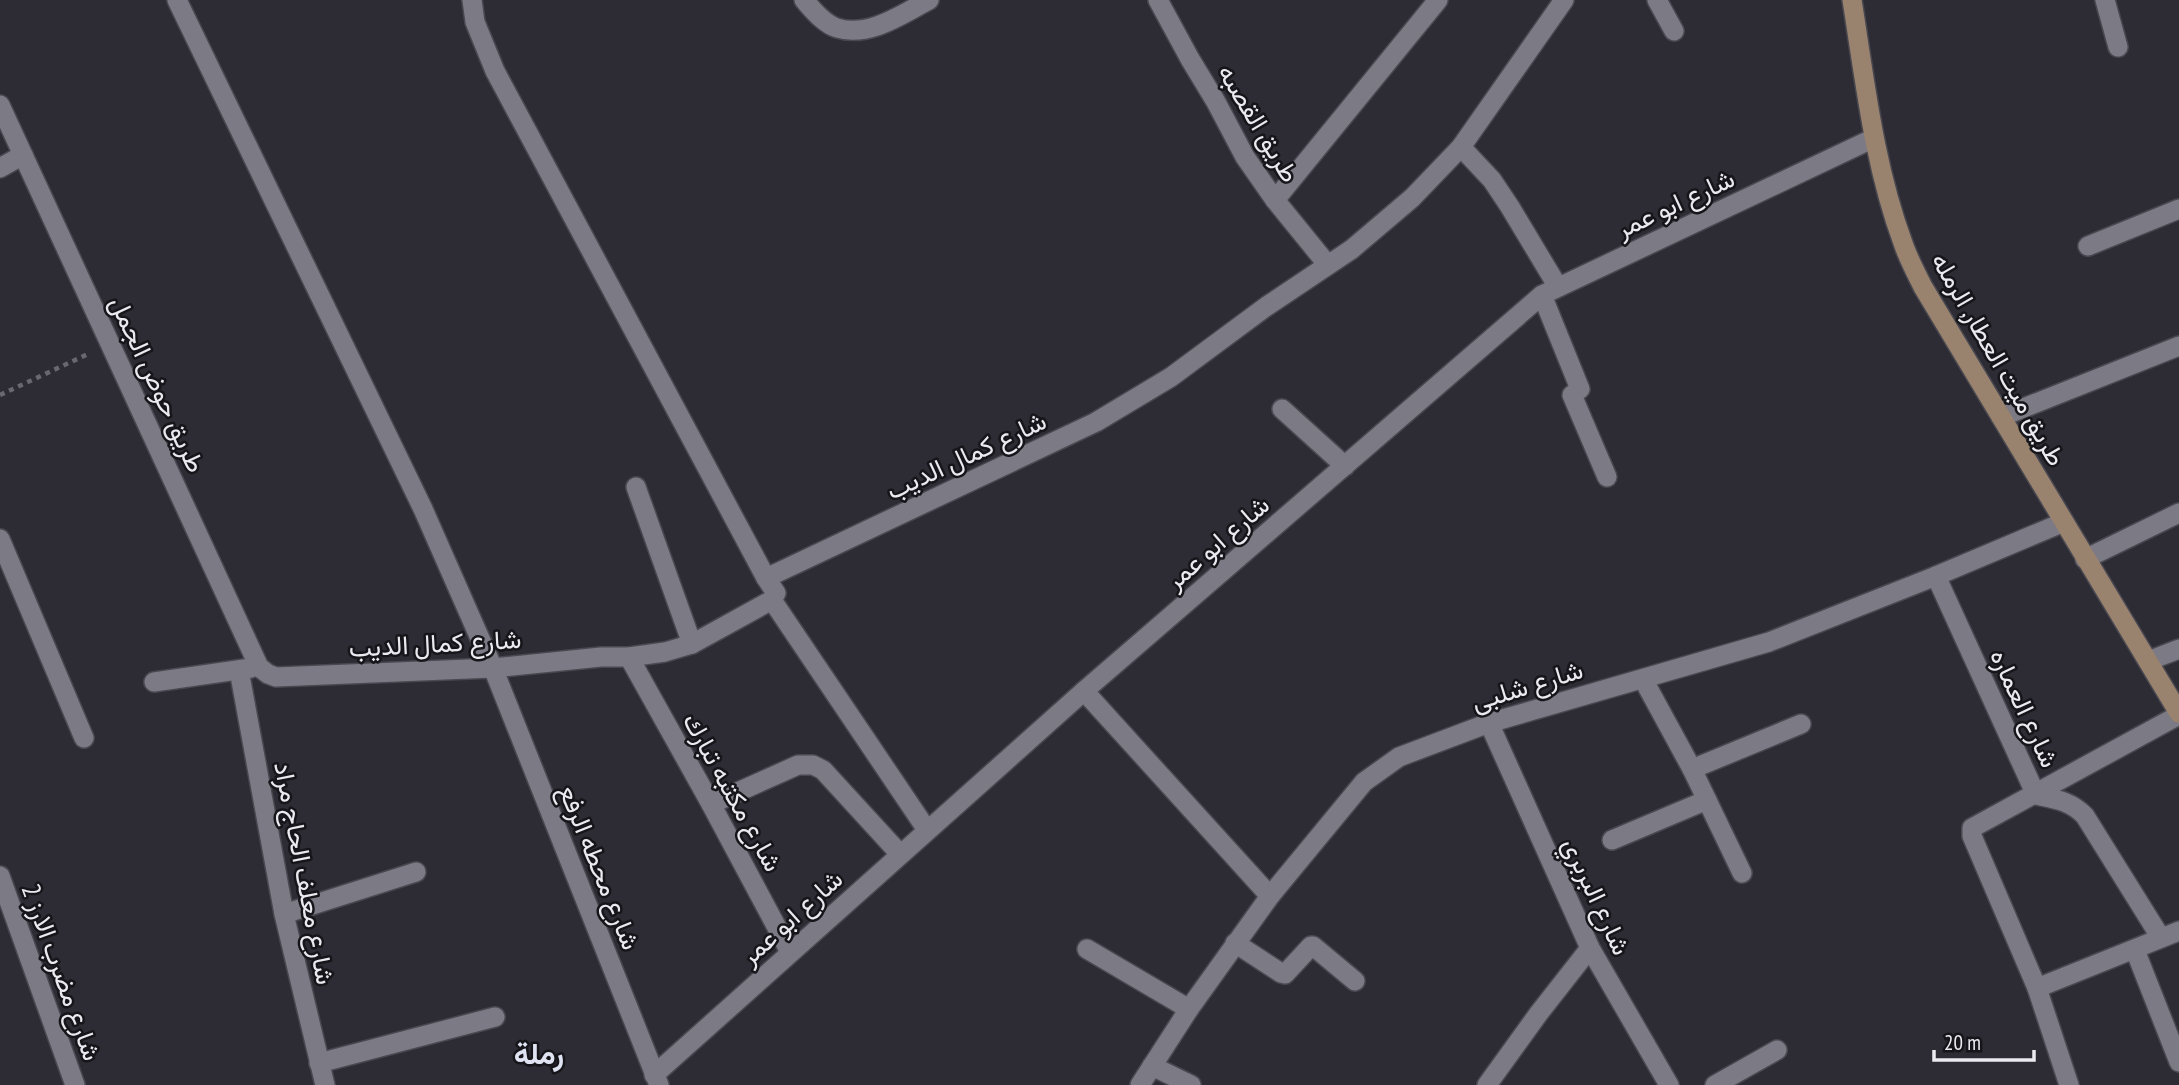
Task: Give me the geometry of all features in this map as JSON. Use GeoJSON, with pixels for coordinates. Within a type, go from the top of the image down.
{"type":"FeatureCollection","features":[{"type":"Feature","properties":{"kind":"main road","name":"طريق ميت العطار, الرمله"},"geometry":{"type":"LineString","coordinates":[[1852,0],[1874,138],[1903,245],[1923,287],[2179,714]]}},
{"type":"Feature","properties":{"kind":"street","name":"شارع محطه الرفع"},"geometry":{"type":"LineString","coordinates":[[177,0],[423,509],[493,668],[656,1080]]}},
{"type":"Feature","properties":{"kind":"street"},"geometry":{"type":"LineString","coordinates":[[471,0],[475,22],[495,71],[776,593],[772,600],[927,830]]}},
{"type":"Feature","properties":{"kind":"street"},"geometry":{"type":"LineString","coordinates":[[804,0],[816,13],[836,27],[854,30],[878,26],[929,0]]}},
{"type":"Feature","properties":{"kind":"street","name":"طريق القصبه"},"geometry":{"type":"LineString","coordinates":[[1158,0],[1245,158],[1327,264]]}},
{"type":"Feature","properties":{"kind":"street"},"geometry":{"type":"LineString","coordinates":[[1275,200],[1438,0]]}},
{"type":"Feature","properties":{"kind":"street","name":"شارع كمال الديب"},"geometry":{"type":"LineString","coordinates":[[766,578],[1096,422],[1171,377],[1327,264],[1352,249],[1412,198],[1461,147],[1564,0]]}},
{"type":"Feature","properties":{"kind":"street"},"geometry":{"type":"LineString","coordinates":[[1657,0],[1674,31]]}},
{"type":"Feature","properties":{"kind":"street"},"geometry":{"type":"LineString","coordinates":[[2105,0],[2119,47]]}},
{"type":"Feature","properties":{"kind":"street","name":"طريق حوض الجمل"},"geometry":{"type":"LineString","coordinates":[[0,105],[111,343],[249,668]]}},
{"type":"Feature","properties":{"kind":"street","name":"شارع ابو عمر"},"geometry":{"type":"LineString","coordinates":[[656,1080],[790,953],[1084,691],[1550,291],[1874,138]]}},
{"type":"Feature","properties":{"kind":"street"},"geometry":{"type":"LineString","coordinates":[[1461,147],[1492,180],[1510,207],[1550,291],[1580,388],[1572,395],[1608,477]]}},
{"type":"Feature","properties":{"kind":"street"},"geometry":{"type":"LineString","coordinates":[[0,168],[23,155]]}},
{"type":"Feature","properties":{"kind":"street"},"geometry":{"type":"LineString","coordinates":[[2088,246],[2179,209]]}},
{"type":"Feature","properties":{"kind":"street"},"geometry":{"type":"LineString","coordinates":[[2001,417],[2179,346]]}},
{"type":"Feature","properties":{"kind":"street"},"geometry":{"type":"LineString","coordinates":[[1282,409],[1345,466]]}},
{"type":"Feature","properties":{"kind":"street"},"geometry":{"type":"LineString","coordinates":[[636,487],[692,644]]}},
{"type":"Feature","properties":{"kind":"street"},"geometry":{"type":"LineString","coordinates":[[2085,559],[2179,513]]}},
{"type":"Feature","properties":{"kind":"street","name":"شارع شلبى"},"geometry":{"type":"LineString","coordinates":[[1140,1085],[1189,1009],[1270,895],[1364,782],[1399,757],[1489,723],[1769,642],[2064,522]]}},
{"type":"Feature","properties":{"kind":"street"},"geometry":{"type":"LineString","coordinates":[[0,539],[84,738]]}},
{"type":"Feature","properties":{"kind":"street","name":"شارع العماره"},"geometry":{"type":"LineString","coordinates":[[1936,576],[2036,795],[2059,799],[2076,807],[2085,816],[2170,934]]}},
{"type":"Feature","properties":{"kind":"street","name":"شارع كمال الديب"},"geometry":{"type":"LineString","coordinates":[[249,668],[276,677],[493,668],[601,657],[629,657],[665,652],[692,644],[772,600]]}},
{"type":"Feature","properties":{"kind":"street"},"geometry":{"type":"LineString","coordinates":[[2148,661],[2179,649]]}},
{"type":"Feature","properties":{"kind":"street","name":"شارع مكتبه تبارك"},"geometry":{"type":"LineString","coordinates":[[629,657],[790,953]]}},
{"type":"Feature","properties":{"kind":"street"},"geometry":{"type":"LineString","coordinates":[[154,682],[249,668]]}},
{"type":"Feature","properties":{"kind":"street","name":"شارع معلف الحاج مراد"},"geometry":{"type":"LineString","coordinates":[[249,668],[284,914],[326,1085]]}},
{"type":"Feature","properties":{"kind":"street"},"geometry":{"type":"LineString","coordinates":[[1643,679],[1692,768],[1742,873]]}},
{"type":"Feature","properties":{"kind":"street"},"geometry":{"type":"LineString","coordinates":[[1084,691],[1270,895]]}},
{"type":"Feature","properties":{"kind":"street"},"geometry":{"type":"LineString","coordinates":[[2069,1085],[2037,988],[1972,836],[1972,828],[2179,714]]}},
{"type":"Feature","properties":{"kind":"street","name":"شارع البربري"},"geometry":{"type":"LineString","coordinates":[[1489,723],[1590,948],[1669,1085]]}},
{"type":"Feature","properties":{"kind":"street"},"geometry":{"type":"LineString","coordinates":[[1692,768],[1801,724]]}},
{"type":"Feature","properties":{"kind":"street"},"geometry":{"type":"LineString","coordinates":[[711,804],[798,765],[813,765],[823,770],[900,854]]}},
{"type":"Feature","properties":{"kind":"street"},"geometry":{"type":"LineString","coordinates":[[1612,839],[1707,800]]}},
{"type":"Feature","properties":{"kind":"street"},"geometry":{"type":"LineString","coordinates":[[284,914],[416,872]]}},
{"type":"Feature","properties":{"kind":"street","name":"شارع مضرب الارز 2"},"geometry":{"type":"LineString","coordinates":[[0,876],[75,1085]]}},
{"type":"Feature","properties":{"kind":"street"},"geometry":{"type":"LineString","coordinates":[[2037,988],[2170,934]]}},
{"type":"Feature","properties":{"kind":"street"},"geometry":{"type":"LineString","coordinates":[[1235,943],[1285,974],[1313,946],[1354,981]]}},
{"type":"Feature","properties":{"kind":"street"},"geometry":{"type":"LineString","coordinates":[[1487,1085],[1590,948]]}},
{"type":"Feature","properties":{"kind":"street"},"geometry":{"type":"LineString","coordinates":[[1087,949],[1189,1009]]}},
{"type":"Feature","properties":{"kind":"street"},"geometry":{"type":"LineString","coordinates":[[2135,950],[2179,1062]]}},
{"type":"Feature","properties":{"kind":"street"},"geometry":{"type":"LineString","coordinates":[[319,1063],[495,1017]]}},
{"type":"Feature","properties":{"kind":"street"},"geometry":{"type":"LineString","coordinates":[[1715,1085],[1777,1051]]}},
{"type":"Feature","properties":{"kind":"street"},"geometry":{"type":"LineString","coordinates":[[1152,1066],[1191,1085]]}},
{"type":"Feature","properties":{"kind":"path"},"geometry":{"type":"LineString","coordinates":[[0,395],[111,343]]}},
{"type":"Feature","properties":{"kind":"district","name":"رملة"},"geometry":{"type":"Point","coordinates":[539,1052]}}]}
